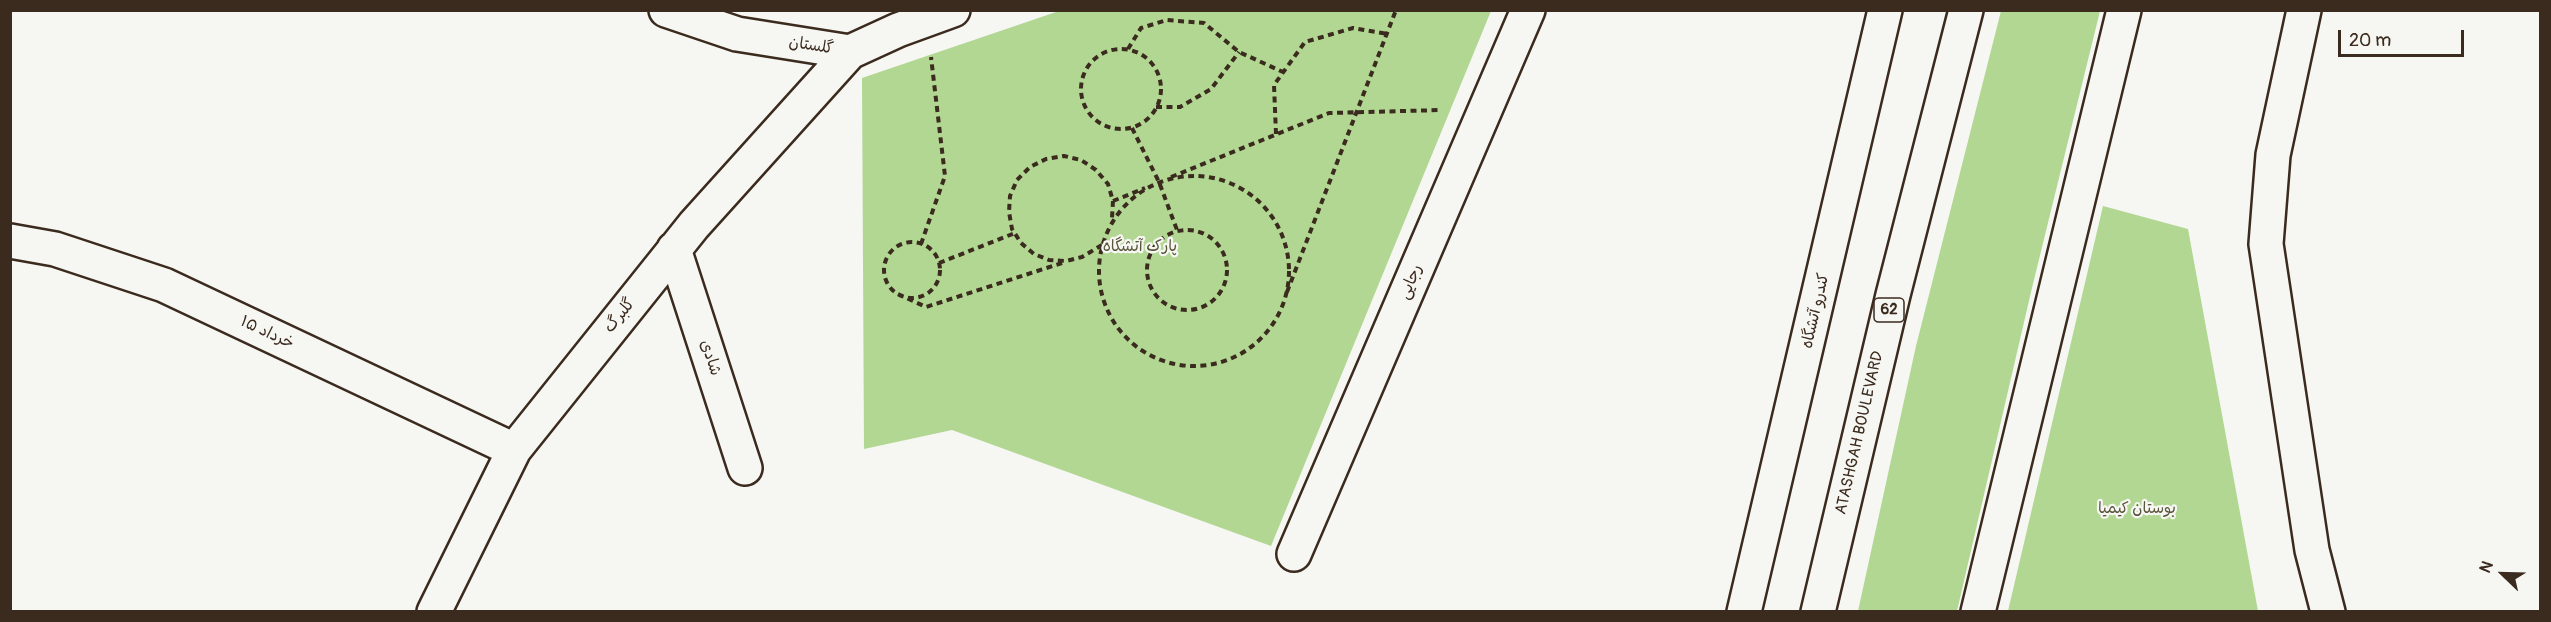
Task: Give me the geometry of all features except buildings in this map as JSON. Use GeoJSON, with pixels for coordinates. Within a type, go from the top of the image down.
{"type":"FeatureCollection","features":[{"type":"Feature","properties":{"kind":"street","name":"گلستان"},"geometry":{"type":"LineString","coordinates":[[666,10],[737,34],[850,52],[938,16]]}},
{"type":"Feature","properties":{"kind":"street","name":"رجایی"},"geometry":{"type":"LineString","coordinates":[[1294,554],[1528,10]]}},
{"type":"Feature","properties":{"kind":"street","name":"کندرو آتشگاه"},"geometry":{"type":"LineString","coordinates":[[1744,612],[1885,10]]}},
{"type":"Feature","properties":{"kind":"street","name":"ATASHGAH BOULEVARD"},"geometry":{"type":"LineString","coordinates":[[1818,612],[1893,295],[1966,10]]}},
{"type":"Feature","properties":{"kind":"street"},"geometry":{"type":"LineString","coordinates":[[1978,612],[2124,10]]}},
{"type":"Feature","properties":{"kind":"street"},"geometry":{"type":"LineString","coordinates":[[2304,10],[2273,155],[2266,244],[2312,550],[2328,612]]}},
{"type":"Feature","properties":{"kind":"street","name":"گلبرگ"},"geometry":{"type":"LineString","coordinates":[[434,612],[514,450],[674,249],[850,52]]}},
{"type":"Feature","properties":{"kind":"street","name":"۱۵ خرداد"},"geometry":{"type":"LineString","coordinates":[[10,241],[56,249],[164,285],[514,450]]}},
{"type":"Feature","properties":{"kind":"street","name":"شادی"},"geometry":{"type":"LineString","coordinates":[[674,249],[745,468]]}},
{"type":"Feature","properties":{"kind":"path"},"geometry":{"type":"LineString","coordinates":[[1066,261],[1049,260],[1034,254],[1021,243],[1015,233],[1009,212],[1011,196],[1017,180],[1030,167],[1046,159],[1064,156],[1081,160],[1096,170],[1108,184],[1113,201],[1112,219],[1103,245],[1099,281],[1108,312],[1127,339],[1153,357],[1184,366],[1216,364],[1245,351],[1269,329],[1284,300],[1396,10]]}},
{"type":"Feature","properties":{"kind":"path"},"geometry":{"type":"LineString","coordinates":[[921,244],[945,176],[931,57],[938,16]]}},
{"type":"Feature","properties":{"kind":"path"},"geometry":{"type":"LineString","coordinates":[[1128,49],[1141,28],[1167,20],[1204,23],[1239,52],[1283,72]]}},
{"type":"Feature","properties":{"kind":"path"},"geometry":{"type":"LineString","coordinates":[[1276,134],[1274,85],[1305,42],[1353,28],[1388,34]]}},
{"type":"Feature","properties":{"kind":"path"},"geometry":{"type":"LineString","coordinates":[[1114,49],[1128,49],[1141,54],[1151,62],[1158,74],[1161,87],[1156,107],[1144,122],[1132,128],[1118,129],[1095,120],[1086,110],[1081,85],[1084,72],[1102,53],[1114,49]]}},
{"type":"Feature","properties":{"kind":"path"},"geometry":{"type":"LineString","coordinates":[[1156,107],[1180,107],[1211,89],[1239,52]]}},
{"type":"Feature","properties":{"kind":"path"},"geometry":{"type":"LineString","coordinates":[[1113,201],[1329,113],[1485,110]]}},
{"type":"Feature","properties":{"kind":"path"},"geometry":{"type":"LineString","coordinates":[[1132,128],[1159,182],[1176,230]]}},
{"type":"Feature","properties":{"kind":"path"},"geometry":{"type":"LineString","coordinates":[[1112,219],[1134,196],[1159,182],[1191,175],[1221,179],[1248,192],[1270,213],[1284,240],[1289,270],[1284,300]]}},
{"type":"Feature","properties":{"kind":"path"},"geometry":{"type":"LineString","coordinates":[[1176,230],[1202,232],[1212,238],[1226,260],[1223,285],[1216,297],[1195,309],[1181,310],[1167,305],[1157,297],[1149,285],[1147,272],[1151,252],[1164,237],[1176,230]]}},
{"type":"Feature","properties":{"kind":"path"},"geometry":{"type":"LineString","coordinates":[[939,263],[1015,233]]}},
{"type":"Feature","properties":{"kind":"path"},"geometry":{"type":"LineString","coordinates":[[898,294],[916,297],[932,289],[937,282],[939,263],[936,255],[921,244],[912,242],[895,247],[885,262],[886,280],[898,294],[926,307],[1082,257],[1103,245]]}},
{"type":"Feature","properties":{"kind":"green space","name":"پارک آتشگاه"},"geometry":{"type":"Polygon","coordinates":[[[1062,10],[1491,11],[1271,546],[952,430],[864,449],[862,78],[1062,10]]]}},
{"type":"Feature","properties":{"kind":"green space"},"geometry":{"type":"Polygon","coordinates":[[[2001,11],[2100,11],[2031,292],[1957,611],[1858,611],[1916,346],[2001,11]]]}},
{"type":"Feature","properties":{"kind":"green space","name":"بوستان کیمیا"},"geometry":{"type":"Polygon","coordinates":[[[2103,206],[2188,229],[2258,611],[2008,611],[2103,206]]]}}]}
